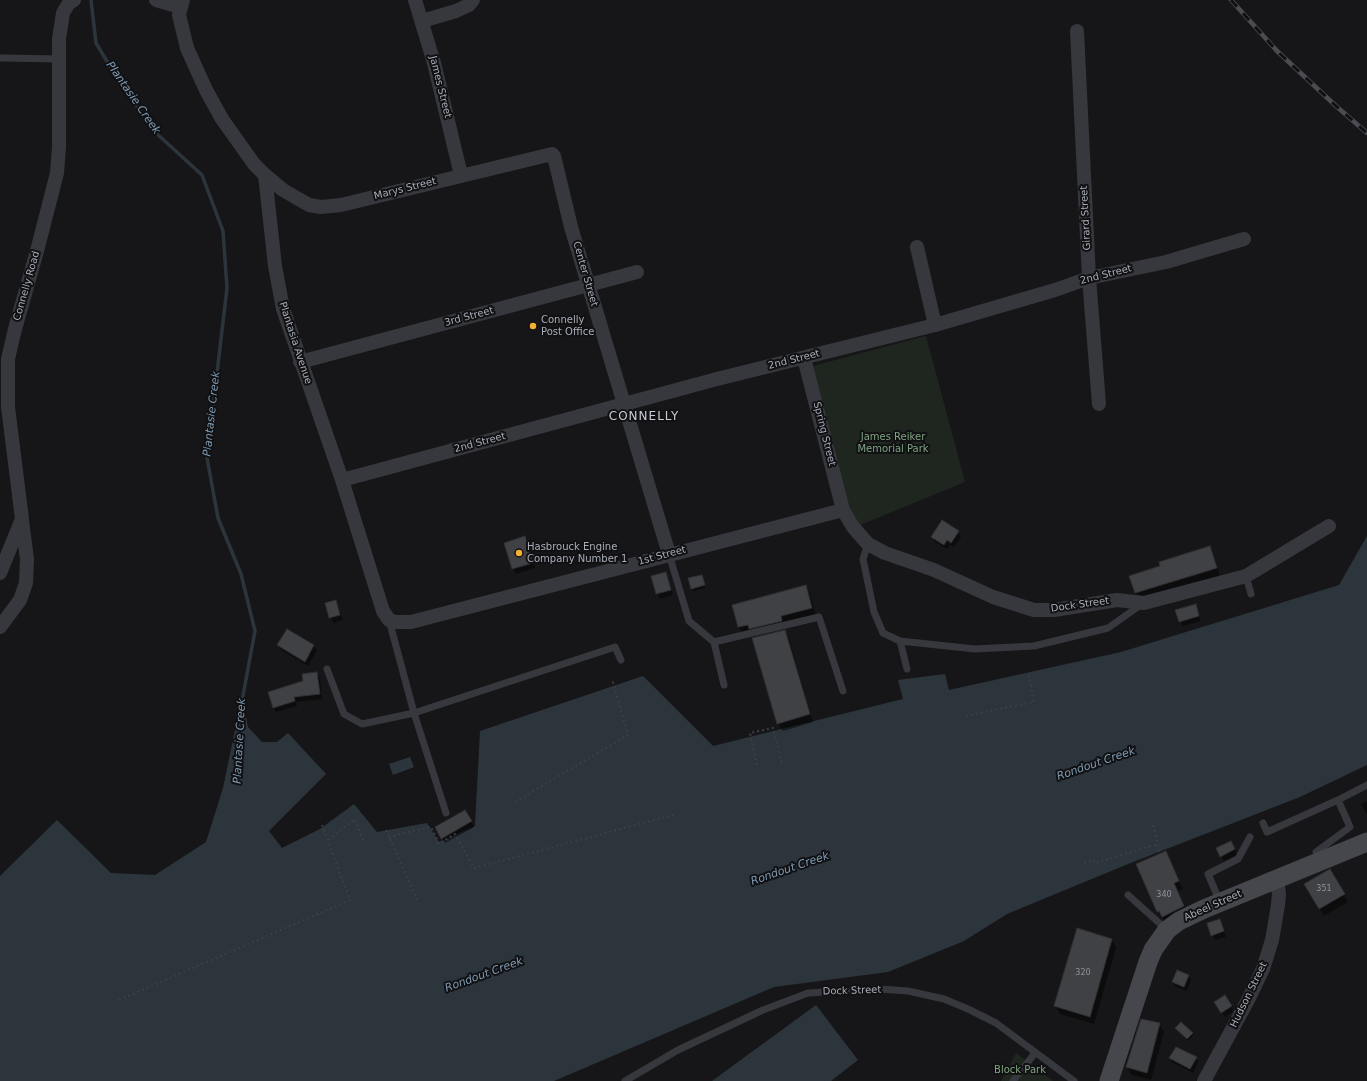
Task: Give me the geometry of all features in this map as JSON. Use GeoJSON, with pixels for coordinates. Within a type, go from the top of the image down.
{"type":"FeatureCollection","features":[{"type":"Feature","properties":{"kind":"street","name":"Connelly Road"},"geometry":{"type":"LineString","coordinates":[[0,573],[22,519],[4,413],[8,359],[57,173],[59,147],[59,39],[63,14],[69,3],[74,0]]}},
{"type":"Feature","properties":{"kind":"street"},"geometry":{"type":"LineString","coordinates":[[156,0],[181,3],[179,16],[187,48],[206,90],[222,118],[254,164],[266,175]]}},
{"type":"Feature","properties":{"kind":"street","name":"James Street"},"geometry":{"type":"LineString","coordinates":[[414,0],[422,21],[461,175]]}},
{"type":"Feature","properties":{"kind":"street"},"geometry":{"type":"LineString","coordinates":[[422,21],[456,11],[469,5],[473,0]]}},
{"type":"Feature","properties":{"kind":"street","name":"Girard Street"},"geometry":{"type":"LineString","coordinates":[[1078,31],[1088,278],[1099,404]]}},
{"type":"Feature","properties":{"kind":"street","name":"Marys Street"},"geometry":{"type":"LineString","coordinates":[[266,175],[283,190],[309,205],[321,208],[341,205],[552,154]]}},
{"type":"Feature","properties":{"kind":"street","name":"Center Street"},"geometry":{"type":"LineString","coordinates":[[552,154],[554,156],[571,227],[669,554]]}},
{"type":"Feature","properties":{"kind":"street","name":"Plantasia Avenue"},"geometry":{"type":"LineString","coordinates":[[266,175],[275,266],[282,309],[342,480],[383,611],[389,620]]}},
{"type":"Feature","properties":{"kind":"street","name":"2nd Street"},"geometry":{"type":"LineString","coordinates":[[342,480],[624,405],[935,325],[1055,290],[1088,278],[1166,262],[1244,239]]}},
{"type":"Feature","properties":{"kind":"street"},"geometry":{"type":"LineString","coordinates":[[917,247],[935,325]]}},
{"type":"Feature","properties":{"kind":"street","name":"3rd Street"},"geometry":{"type":"LineString","coordinates":[[300,362],[637,272]]}},
{"type":"Feature","properties":{"kind":"street","name":"Spring Street"},"geometry":{"type":"LineString","coordinates":[[804,358],[843,510]]}},
{"type":"Feature","properties":{"kind":"street","name":"Dock Street"},"geometry":{"type":"LineString","coordinates":[[843,510],[853,527],[868,544],[885,553],[934,570],[993,596],[1034,610],[1054,610],[1117,600],[1144,603],[1246,576],[1329,526]]}},
{"type":"Feature","properties":{"kind":"street","name":"1st Street"},"geometry":{"type":"LineString","coordinates":[[389,620],[395,622],[411,622],[843,510]]}},
{"type":"Feature","properties":{"kind":"street"},"geometry":{"type":"LineString","coordinates":[[0,628],[20,600],[26,583],[27,560],[22,519]]}},
{"type":"Feature","properties":{"kind":"street","name":"Abeel Street"},"geometry":{"type":"LineString","coordinates":[[1109,1081],[1148,962],[1153,950],[1167,930],[1179,921],[1220,902],[1367,842]]}},
{"type":"Feature","properties":{"kind":"street","name":"Hudson Street"},"geometry":{"type":"LineString","coordinates":[[1204,1081],[1263,969],[1272,940],[1278,905],[1279,894],[1277,879]]}},
{"type":"Feature","properties":{"kind":"lane"},"geometry":{"type":"LineString","coordinates":[[0,58],[59,59]]}},
{"type":"Feature","properties":{"kind":"lane"},"geometry":{"type":"LineString","coordinates":[[868,544],[863,560],[874,612],[883,633],[900,641],[975,649],[1034,646],[1108,628],[1144,603]]}},
{"type":"Feature","properties":{"kind":"lane"},"geometry":{"type":"LineString","coordinates":[[669,554],[689,621],[714,642],[724,685]]}},
{"type":"Feature","properties":{"kind":"lane"},"geometry":{"type":"LineString","coordinates":[[1246,576],[1251,594]]}},
{"type":"Feature","properties":{"kind":"lane"},"geometry":{"type":"LineString","coordinates":[[714,642],[819,617],[843,691]]}},
{"type":"Feature","properties":{"kind":"lane"},"geometry":{"type":"LineString","coordinates":[[389,620],[414,713],[446,813]]}},
{"type":"Feature","properties":{"kind":"lane"},"geometry":{"type":"LineString","coordinates":[[900,641],[907,669]]}},
{"type":"Feature","properties":{"kind":"lane"},"geometry":{"type":"LineString","coordinates":[[327,670],[344,714],[362,724],[414,713],[615,647],[621,660]]}},
{"type":"Feature","properties":{"kind":"lane"},"geometry":{"type":"LineString","coordinates":[[1263,823],[1267,832],[1338,800],[1367,785]]}},
{"type":"Feature","properties":{"kind":"lane"},"geometry":{"type":"LineString","coordinates":[[1320,860],[1316,852],[1350,827],[1338,800]]}},
{"type":"Feature","properties":{"kind":"lane"},"geometry":{"type":"LineString","coordinates":[[1220,902],[1208,874],[1238,859],[1250,837]]}},
{"type":"Feature","properties":{"kind":"lane"},"geometry":{"type":"LineString","coordinates":[[1128,895],[1167,930]]}},
{"type":"Feature","properties":{"kind":"lane","name":"Dock Street"},"geometry":{"type":"LineString","coordinates":[[625,1081],[678,1050],[763,1010],[808,993],[879,989],[908,991],[944,999],[996,1023],[1074,1081]]}},
{"type":"Feature","properties":{"kind":"lane"},"geometry":{"type":"LineString","coordinates":[[1013,1081],[1035,1053]]}},
{"type":"Feature","properties":{"kind":"path"},"geometry":{"type":"LineString","coordinates":[[966,716],[1034,702],[1028,672]]}},
{"type":"Feature","properties":{"kind":"path"},"geometry":{"type":"LineString","coordinates":[[515,802],[628,735],[612,679]]}},
{"type":"Feature","properties":{"kind":"path"},"geometry":{"type":"LineString","coordinates":[[757,765],[750,733],[773,728],[782,764]]}},
{"type":"Feature","properties":{"kind":"path"},"geometry":{"type":"LineString","coordinates":[[389,838],[431,827],[439,844],[455,834],[474,868],[677,814]]}},
{"type":"Feature","properties":{"kind":"path"},"geometry":{"type":"LineString","coordinates":[[327,840],[355,819],[363,840]]}},
{"type":"Feature","properties":{"kind":"path"},"geometry":{"type":"LineString","coordinates":[[119,1000],[350,900],[322,825]]}},
{"type":"Feature","properties":{"kind":"path"},"geometry":{"type":"LineString","coordinates":[[1153,826],[1160,853]]}},
{"type":"Feature","properties":{"kind":"path"},"geometry":{"type":"LineString","coordinates":[[386,830],[419,904]]}},
{"type":"Feature","properties":{"kind":"path"},"geometry":{"type":"LineString","coordinates":[[1084,863],[1094,860],[1095,863],[1158,844]]}},
{"type":"Feature","properties":{"kind":"green space","name":"James Reiker Memorial Park"},"geometry":{"type":"Polygon","coordinates":[[[926,336],[965,482],[860,525],[846,505],[813,366],[926,336]]]}},
{"type":"Feature","properties":{"kind":"green space","name":"Block Park"},"geometry":{"type":"Polygon","coordinates":[[[1016,1053],[1053,1081],[1001,1081],[1016,1053]]]}},
{"type":"Feature","properties":{"kind":"water","name":"Rondout Creek"},"geometry":{"type":"Polygon","coordinates":[[[1367,536],[1367,765],[1300,797],[1128,864],[1007,914],[964,941],[888,972],[774,987],[554,1081],[0,1081],[0,876],[57,820],[111,873],[155,875],[206,842],[223,788],[242,696],[248,727],[262,742],[277,742],[288,733],[326,774],[269,831],[282,848],[320,829],[354,804],[377,832],[427,823],[439,842],[475,826],[480,731],[643,676],[713,746],[903,699],[898,680],[945,674],[949,690],[1121,652],[1339,585],[1367,536]]]}},
{"type":"Feature","properties":{"kind":"water"},"geometry":{"type":"Polygon","coordinates":[[[410,757],[414,767],[393,775],[389,764],[410,757]]]}},
{"type":"Feature","properties":{"kind":"water"},"geometry":{"type":"Polygon","coordinates":[[[816,1005],[858,1060],[831,1081],[712,1081],[816,1005]]]}},
{"type":"Feature","properties":{"kind":"building"},"geometry":{"type":"Polygon","coordinates":[[[942,520],[959,531],[951,543],[947,540],[944,545],[931,537],[942,520]]]}},
{"type":"Feature","properties":{"kind":"building","name":"Hasbrouck Engine Company Number 1"},"geometry":{"type":"Polygon","coordinates":[[[525,536],[533,563],[512,569],[504,543],[525,536]]]}},
{"type":"Feature","properties":{"kind":"building"},"geometry":{"type":"Polygon","coordinates":[[[1210,546],[1217,568],[1135,593],[1129,576],[1160,566],[1159,562],[1210,546]]]}},
{"type":"Feature","properties":{"kind":"building"},"geometry":{"type":"Polygon","coordinates":[[[666,572],[671,590],[656,594],[651,576],[666,572]]]}},
{"type":"Feature","properties":{"kind":"building"},"geometry":{"type":"Polygon","coordinates":[[[702,575],[705,585],[691,589],[688,578],[702,575]]]}},
{"type":"Feature","properties":{"kind":"building"},"geometry":{"type":"Polygon","coordinates":[[[806,585],[812,608],[781,616],[782,621],[749,629],[748,625],[738,627],[732,605],[806,585]]]}},
{"type":"Feature","properties":{"kind":"building"},"geometry":{"type":"Polygon","coordinates":[[[336,600],[340,615],[329,618],[325,603],[336,600]]]}},
{"type":"Feature","properties":{"kind":"building"},"geometry":{"type":"Polygon","coordinates":[[[1196,604],[1199,616],[1179,622],[1175,610],[1196,604]]]}},
{"type":"Feature","properties":{"kind":"building"},"geometry":{"type":"Polygon","coordinates":[[[287,629],[314,645],[305,662],[277,645],[287,629]]]}},
{"type":"Feature","properties":{"kind":"building"},"geometry":{"type":"Polygon","coordinates":[[[785,630],[810,714],[777,724],[752,638],[785,630]]]}},
{"type":"Feature","properties":{"kind":"building"},"geometry":{"type":"Polygon","coordinates":[[[317,672],[320,694],[294,697],[295,701],[273,708],[268,692],[303,681],[302,674],[317,672]]]}},
{"type":"Feature","properties":{"kind":"building"},"geometry":{"type":"Polygon","coordinates":[[[465,810],[472,821],[441,839],[435,827],[465,810]]]}},
{"type":"Feature","properties":{"kind":"building"},"geometry":{"type":"Polygon","coordinates":[[[1231,841],[1235,849],[1220,857],[1216,848],[1231,841]]]}},
{"type":"Feature","properties":{"kind":"building"},"geometry":{"type":"Polygon","coordinates":[[[1166,851],[1179,881],[1174,883],[1184,906],[1162,917],[1159,911],[1157,912],[1136,864],[1166,851]]]}},
{"type":"Feature","properties":{"kind":"building"},"geometry":{"type":"Polygon","coordinates":[[[1330,869],[1345,894],[1319,909],[1304,884],[1330,869]]]}},
{"type":"Feature","properties":{"kind":"building"},"geometry":{"type":"Polygon","coordinates":[[[1220,919],[1224,931],[1211,936],[1207,923],[1220,919]]]}},
{"type":"Feature","properties":{"kind":"building"},"geometry":{"type":"Polygon","coordinates":[[[1077,928],[1112,939],[1090,1017],[1054,1006],[1077,928]]]}},
{"type":"Feature","properties":{"kind":"building"},"geometry":{"type":"Polygon","coordinates":[[[1177,970],[1189,975],[1184,987],[1172,982],[1177,970]]]}},
{"type":"Feature","properties":{"kind":"building"},"geometry":{"type":"Polygon","coordinates":[[[1225,995],[1232,1006],[1221,1013],[1214,1002],[1225,995]]]}},
{"type":"Feature","properties":{"kind":"building"},"geometry":{"type":"Polygon","coordinates":[[[1141,1019],[1160,1023],[1147,1073],[1126,1067],[1141,1019]]]}},
{"type":"Feature","properties":{"kind":"building"},"geometry":{"type":"Polygon","coordinates":[[[1181,1022],[1193,1033],[1187,1039],[1175,1028],[1181,1022]]]}},
{"type":"Feature","properties":{"kind":"building"},"geometry":{"type":"Polygon","coordinates":[[[1176,1047],[1197,1057],[1190,1069],[1169,1058],[1176,1047]]]}},
{"type":"Feature","properties":{"kind":"waterway","name":"Plantasie Creek"},"geometry":{"type":"LineString","coordinates":[[91,0],[96,43],[120,83],[156,133],[202,175],[223,231],[227,288],[207,458],[218,518],[241,574],[255,631],[242,701]]}},
{"type":"Feature","properties":{"kind":"railway"},"geometry":{"type":"LineString","coordinates":[[1231,0],[1277,51],[1367,133]]}},
{"type":"Feature","properties":{"kind":"place","name":"Connelly Post Office"},"geometry":{"type":"Point","coordinates":[533,326]}},
{"type":"Feature","properties":{"kind":"place","name":"Hasbrouck Engine Company Number 1"},"geometry":{"type":"Point","coordinates":[519,553]}},
{"type":"Feature","properties":{"kind":"district","name":"CONNELLY"},"geometry":{"type":"Point","coordinates":[644,417]}}]}
